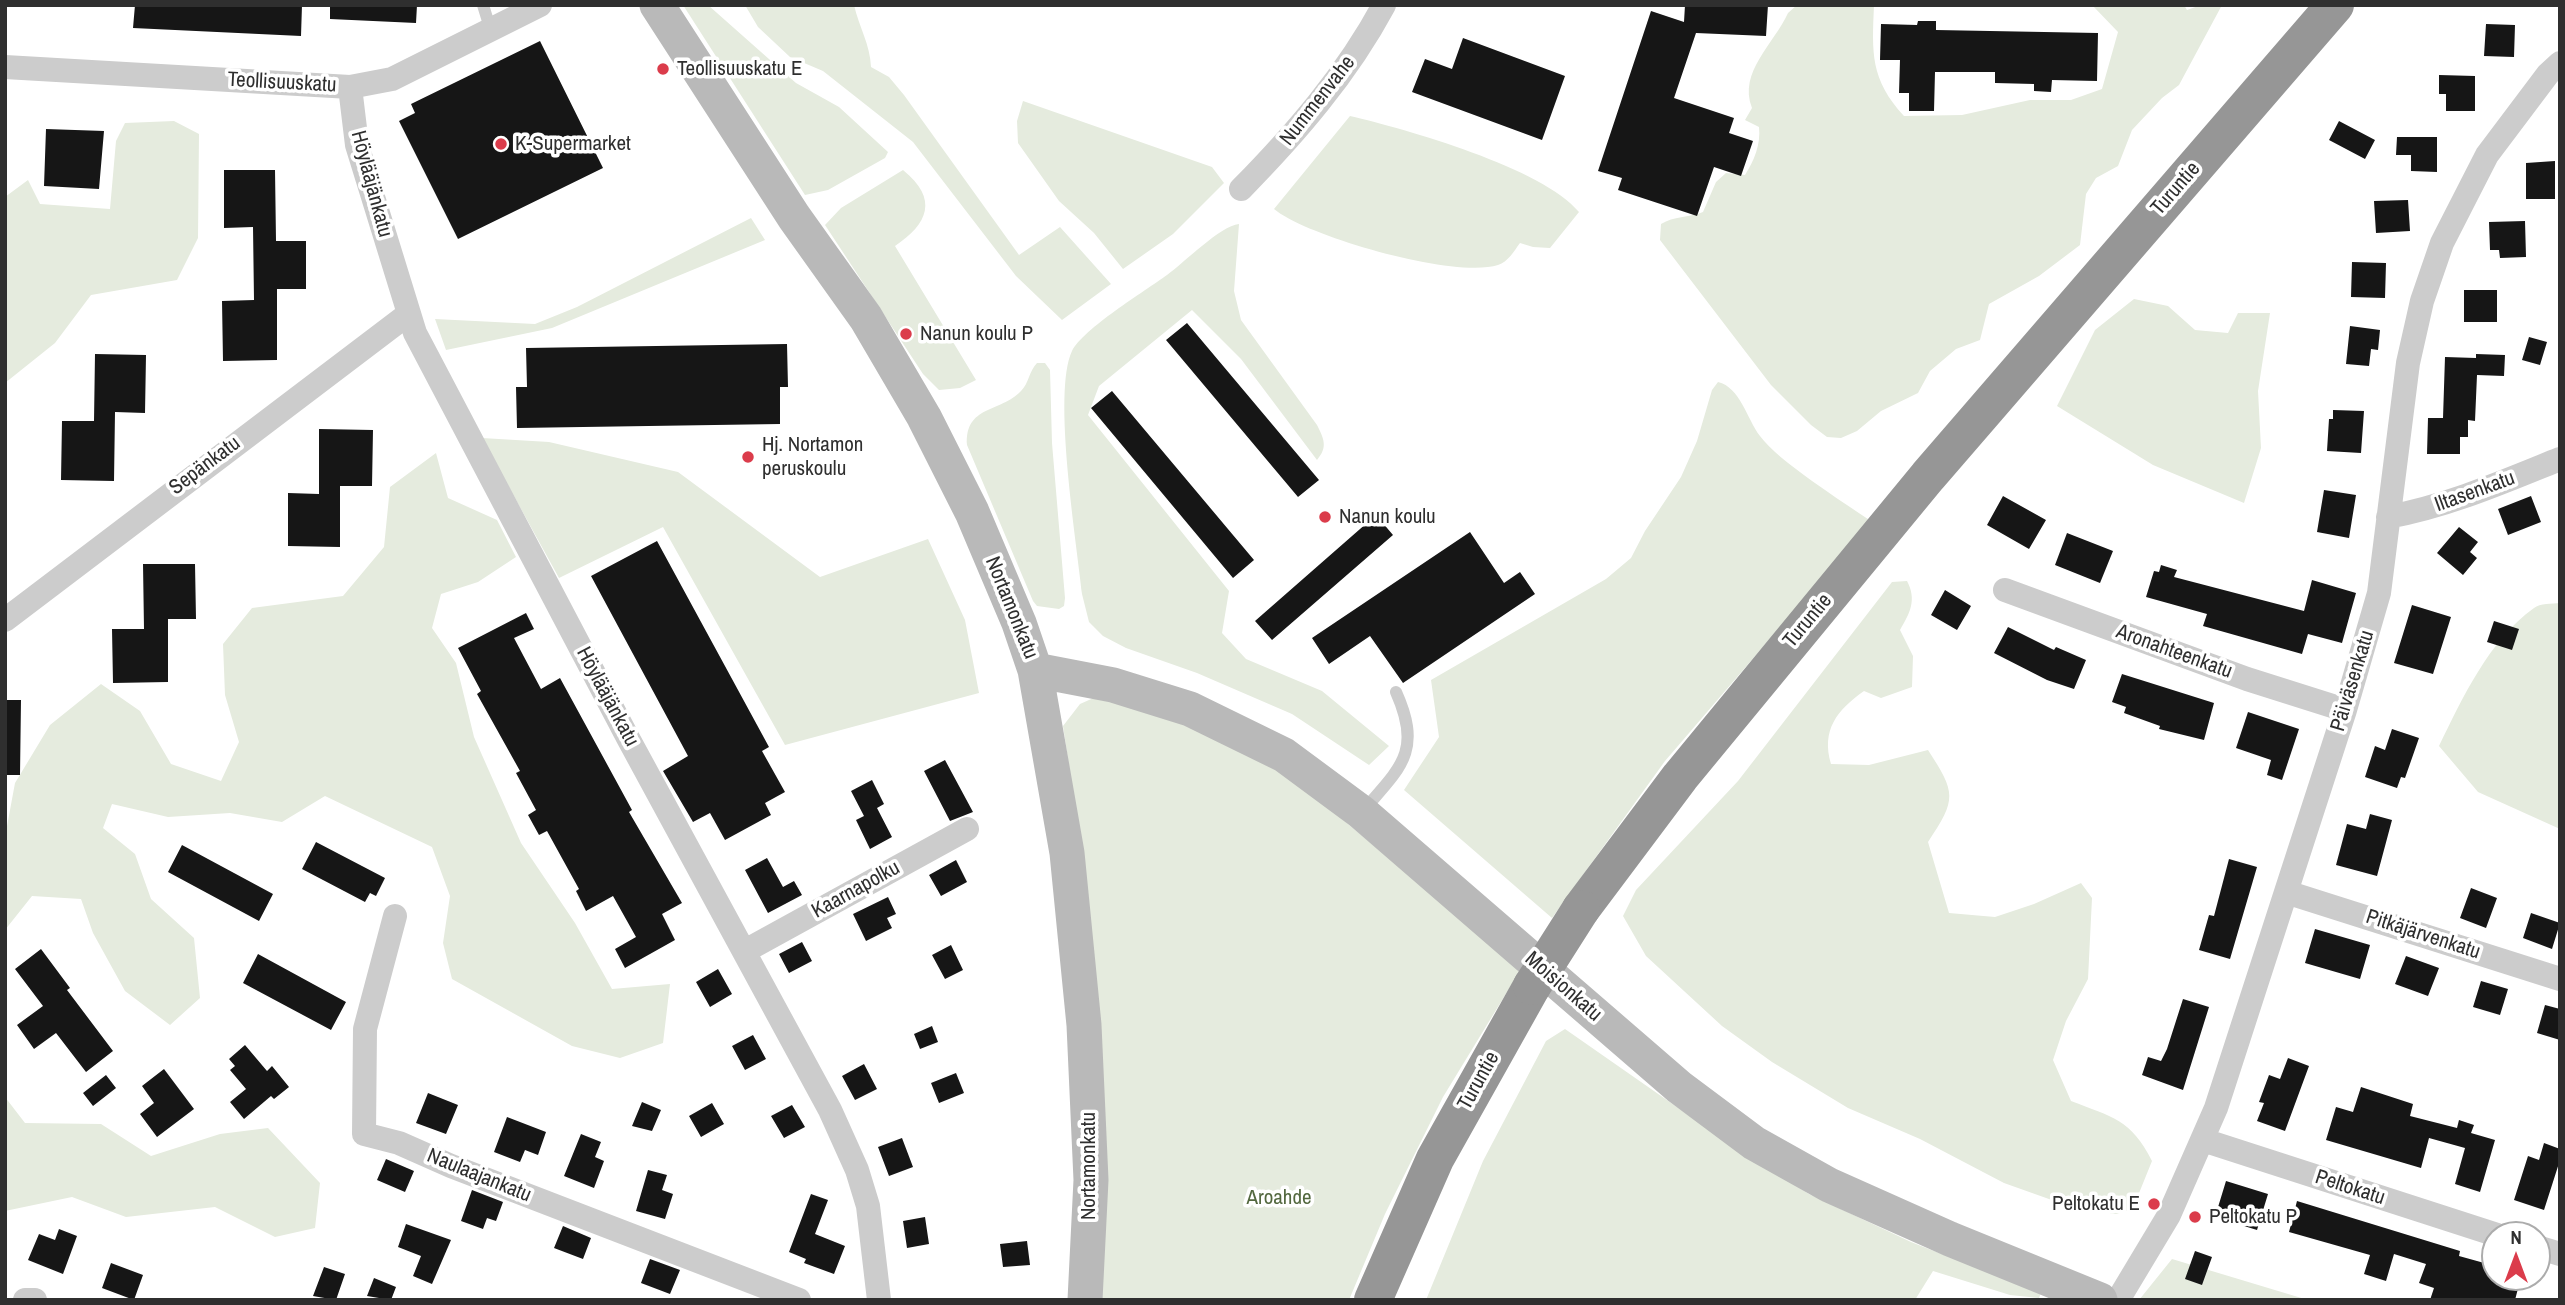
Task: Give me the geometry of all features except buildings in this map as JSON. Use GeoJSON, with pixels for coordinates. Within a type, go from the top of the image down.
{"type":"FeatureCollection","features":[{"type":"Feature","properties":{"kind":"highway","name":"Turuntie"},"geometry":{"type":"LineString","coordinates":[[1374,1300],[1435,1159],[1532,986],[1581,909],[1680,777],[1928,476],[2335,5]]}},
{"type":"Feature","properties":{"kind":"main road","name":"Nortamonkatu"},"geometry":{"type":"LineString","coordinates":[[657,5],[794,217],[866,318],[924,417],[972,512],[1019,623],[1035,670],[1067,853],[1084,1025],[1091,1180],[1085,1300]]}},
{"type":"Feature","properties":{"kind":"main road","name":"Moisionkatu"},"geometry":{"type":"LineString","coordinates":[[1035,670],[1113,685],[1190,709],[1284,755],[1361,812],[1679,1087],[1754,1143],[1829,1185],[1950,1239],[2100,1300]]}},
{"type":"Feature","properties":{"kind":"street","name":"Teollisuuskatu"},"geometry":{"type":"LineString","coordinates":[[5,67],[350,87],[392,79],[540,5]]}},
{"type":"Feature","properties":{"kind":"street","name":"Nummenvahe"},"geometry":{"type":"LineString","coordinates":[[1241,189],[1330,90],[1367,37],[1384,5]]}},
{"type":"Feature","properties":{"kind":"street","name":"Päiväsenkatu"},"geometry":{"type":"LineString","coordinates":[[2118,1300],[2169,1215],[2203,1140],[2345,710],[2379,593],[2408,363],[2422,301],[2442,243],[2487,155],[2548,74],[2560,63]]}},
{"type":"Feature","properties":{"kind":"street","name":"Höylääjänkatu"},"geometry":{"type":"LineString","coordinates":[[350,87],[357,145],[407,315],[628,738],[830,1110],[857,1170],[874,1239],[879,1300]]}},
{"type":"Feature","properties":{"kind":"street","name":"Sepänkatu"},"geometry":{"type":"LineString","coordinates":[[5,620],[407,315]]}},
{"type":"Feature","properties":{"kind":"street","name":"Iltasenkatu"},"geometry":{"type":"LineString","coordinates":[[2388,517],[2447,503],[2560,459]]}},
{"type":"Feature","properties":{"kind":"street","name":"Aronahteenkatu"},"geometry":{"type":"LineString","coordinates":[[2005,590],[2234,674],[2345,710]]}},
{"type":"Feature","properties":{"kind":"street","name":"Kaarnapolku"},"geometry":{"type":"LineString","coordinates":[[745,951],[967,829]]}},
{"type":"Feature","properties":{"kind":"street","name":"Pitkäjärvenkatu"},"geometry":{"type":"LineString","coordinates":[[2286,892],[2560,979]]}},
{"type":"Feature","properties":{"kind":"street","name":"Naulaajankatu"},"geometry":{"type":"LineString","coordinates":[[396,916],[365,1029],[365,1134],[399,1143],[451,1166],[799,1300]]}},
{"type":"Feature","properties":{"kind":"street","name":"Peltokatu"},"geometry":{"type":"LineString","coordinates":[[2203,1140],[2481,1230]]}},
{"type":"Feature","properties":{"kind":"street"},"geometry":{"type":"LineString","coordinates":[[25,1300],[35,1300]]}},
{"type":"Feature","properties":{"kind":"lane"},"geometry":{"type":"LineString","coordinates":[[483,5],[491,30]]}},
{"type":"Feature","properties":{"kind":"lane"},"geometry":{"type":"LineString","coordinates":[[1361,812],[1391,780],[1406,754],[1409,721],[1396,692]]}},
{"type":"Feature","properties":{"kind":"green space"},"geometry":{"type":"Polygon","coordinates":[[[683,5],[708,5],[796,83],[839,107],[888,152],[885,158],[828,190],[805,195],[683,5]]]}},
{"type":"Feature","properties":{"kind":"green space"},"geometry":{"type":"Polygon","coordinates":[[[745,5],[854,5],[869,51],[871,67],[889,77],[904,95],[1019,255],[1060,227],[1111,284],[1062,320],[1016,276],[913,142],[823,71],[790,57],[758,27],[745,5]]]}},
{"type":"Feature","properties":{"kind":"green space"},"geometry":{"type":"Polygon","coordinates":[[[1797,5],[1874,5],[1873,37],[1879,77],[1893,103],[1904,116],[1962,115],[2030,100],[2071,100],[2102,89],[2118,32],[2092,5],[2184,5],[2187,10],[2201,5],[2222,5],[2179,85],[2162,98],[2132,130],[2118,166],[2096,178],[2086,194],[2080,245],[2039,276],[1989,304],[1980,340],[1956,349],[1930,371],[1918,393],[1881,411],[1857,431],[1841,438],[1827,437],[1811,425],[1771,385],[1660,240],[1661,224],[1703,212],[1716,182],[1726,173],[1745,175],[1748,170],[1759,140],[1759,127],[1745,120],[1752,108],[1750,82],[1759,59],[1788,13],[1797,5]]]}},
{"type":"Feature","properties":{"kind":"green space"},"geometry":{"type":"Polygon","coordinates":[[[1023,101],[1212,167],[1224,183],[1173,234],[1123,269],[1094,233],[1059,201],[1018,143],[1017,121],[1023,101]]]}},
{"type":"Feature","properties":{"kind":"green space"},"geometry":{"type":"Polygon","coordinates":[[[1350,116],[1472,152],[1536,180],[1579,212],[1550,248],[1520,243],[1502,264],[1477,268],[1417,261],[1348,243],[1317,232],[1274,209],[1350,116]]]}},
{"type":"Feature","properties":{"kind":"green space"},"geometry":{"type":"Polygon","coordinates":[[[174,121],[199,134],[198,238],[177,280],[91,295],[55,343],[5,383],[5,197],[28,180],[40,204],[110,209],[116,141],[125,123],[174,121]]]}},
{"type":"Feature","properties":{"kind":"green space"},"geometry":{"type":"Polygon","coordinates":[[[903,170],[922,191],[925,211],[915,229],[895,246],[976,380],[960,388],[939,390],[923,374],[825,225],[841,208],[903,170]]]}},
{"type":"Feature","properties":{"kind":"green space"},"geometry":{"type":"Polygon","coordinates":[[[751,218],[765,240],[552,328],[446,350],[435,319],[535,324],[577,307],[751,218]]]}},
{"type":"Feature","properties":{"kind":"green space"},"geometry":{"type":"Polygon","coordinates":[[[1239,224],[1234,291],[1241,320],[1317,425],[1324,443],[1323,451],[1317,460],[1241,359],[1192,310],[1099,386],[1088,415],[1229,591],[1222,633],[1246,659],[1322,691],[1389,746],[1369,765],[1292,714],[1197,673],[1126,648],[1103,636],[1089,622],[1082,594],[1065,433],[1066,371],[1072,351],[1088,332],[1101,322],[1167,275],[1222,231],[1239,224]]]}},
{"type":"Feature","properties":{"kind":"green space"},"geometry":{"type":"Polygon","coordinates":[[[2134,299],[2168,306],[2195,330],[2228,333],[2238,313],[2270,313],[2258,391],[2261,448],[2244,503],[2153,465],[2057,406],[2095,330],[2134,299]]]}},
{"type":"Feature","properties":{"kind":"green space"},"geometry":{"type":"Polygon","coordinates":[[[1037,363],[1045,363],[1050,370],[1052,443],[1065,598],[1064,606],[1059,609],[1037,606],[1033,601],[967,445],[972,423],[985,411],[1013,398],[1021,391],[1037,363]]]}},
{"type":"Feature","properties":{"kind":"green space"},"geometry":{"type":"Polygon","coordinates":[[[1718,382],[1726,385],[1738,397],[1760,436],[1781,457],[1871,521],[1665,761],[1552,918],[1404,790],[1439,737],[1431,680],[1606,579],[1631,558],[1645,531],[1681,477],[1697,441],[1712,390],[1718,382]]]}},
{"type":"Feature","properties":{"kind":"green space"},"geometry":{"type":"Polygon","coordinates":[[[482,438],[549,442],[678,472],[820,577],[928,539],[965,620],[979,693],[785,745],[663,527],[559,578],[482,438]]]}},
{"type":"Feature","properties":{"kind":"green space"},"geometry":{"type":"Polygon","coordinates":[[[436,453],[448,498],[497,520],[516,557],[478,582],[441,594],[432,628],[456,663],[474,737],[521,843],[575,923],[612,989],[670,984],[663,1043],[620,1058],[572,1046],[452,979],[443,943],[450,896],[432,847],[325,796],[282,822],[230,813],[168,817],[112,804],[103,828],[135,854],[151,899],[194,938],[200,998],[170,1025],[125,991],[93,933],[81,899],[32,896],[5,930],[5,837],[15,783],[50,725],[101,684],[140,711],[171,764],[221,781],[239,742],[225,695],[223,644],[252,608],[343,596],[384,547],[390,487],[436,453]]]}},
{"type":"Feature","properties":{"kind":"green space"},"geometry":{"type":"Polygon","coordinates":[[[1907,581],[1912,600],[1900,630],[1913,656],[1912,687],[1881,698],[1864,691],[1846,706],[1839,713],[1830,731],[1828,752],[1831,764],[1869,765],[1928,750],[1948,787],[1948,805],[1944,816],[1928,842],[1949,913],[1995,917],[2034,904],[2081,883],[2092,898],[2088,979],[2066,1021],[2053,1060],[2071,1101],[2119,1121],[2136,1136],[2152,1161],[2133,1208],[2117,1214],[2077,1209],[2004,1183],[1920,1139],[1848,1108],[1772,1062],[1722,1026],[1646,956],[1623,916],[1636,890],[1738,781],[1892,582],[1907,581]]]}},
{"type":"Feature","properties":{"kind":"green space"},"geometry":{"type":"Polygon","coordinates":[[[2560,603],[2560,829],[2478,792],[2439,746],[2478,671],[2503,636],[2537,606],[2560,603]]]}},
{"type":"Feature","properties":{"kind":"green space","name":"Aroahde"},"geometry":{"type":"Polygon","coordinates":[[[1098,696],[1143,705],[1292,777],[1521,969],[1443,1097],[1385,1214],[1349,1300],[1100,1300],[1088,893],[1063,726],[1080,704],[1098,696]]]}},
{"type":"Feature","properties":{"kind":"green space"},"geometry":{"type":"Polygon","coordinates":[[[1565,1029],[1740,1151],[1809,1194],[1911,1242],[2041,1293],[2039,1298],[2010,1295],[1933,1271],[1915,1300],[1426,1300],[1483,1161],[1546,1041],[1565,1029]]]}},
{"type":"Feature","properties":{"kind":"green space"},"geometry":{"type":"Polygon","coordinates":[[[5,1097],[25,1123],[101,1124],[151,1156],[220,1134],[268,1128],[320,1183],[315,1228],[275,1237],[215,1207],[126,1217],[72,1197],[5,1211],[5,1097]]]}},
{"type":"Feature","properties":{"kind":"green space"},"geometry":{"type":"Polygon","coordinates":[[[2172,1259],[2308,1300],[2139,1300],[2172,1259]]]}},
{"type":"Feature","properties":{"kind":"place","name":"Teollisuuskatu E"},"geometry":{"type":"Point","coordinates":[663,69]}},
{"type":"Feature","properties":{"kind":"place","name":"K-Supermarket"},"geometry":{"type":"Point","coordinates":[501,144]}},
{"type":"Feature","properties":{"kind":"place","name":"Nanun koulu P"},"geometry":{"type":"Point","coordinates":[906,334]}},
{"type":"Feature","properties":{"kind":"place","name":"Hj. Nortamon peruskoulu"},"geometry":{"type":"Point","coordinates":[748,457]}},
{"type":"Feature","properties":{"kind":"place","name":"Nanun koulu"},"geometry":{"type":"Point","coordinates":[1325,517]}},
{"type":"Feature","properties":{"kind":"place","name":"Peltokatu E"},"geometry":{"type":"Point","coordinates":[2154,1204]}},
{"type":"Feature","properties":{"kind":"place","name":"Peltokatu P"},"geometry":{"type":"Point","coordinates":[2195,1217]}}]}
